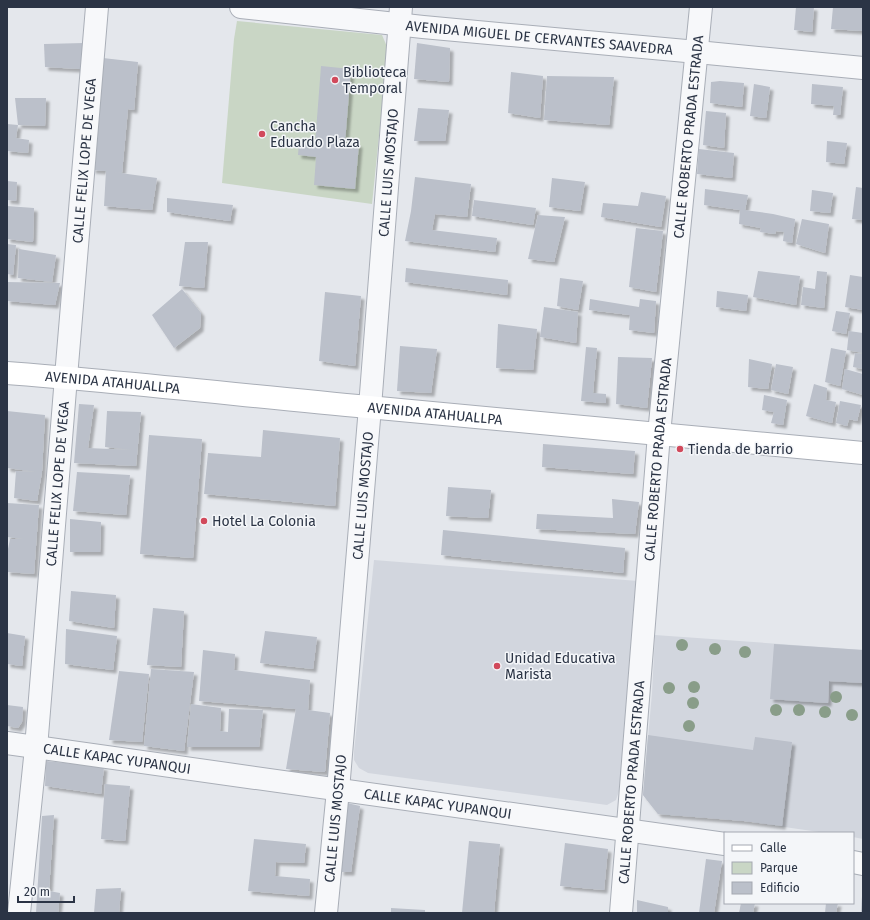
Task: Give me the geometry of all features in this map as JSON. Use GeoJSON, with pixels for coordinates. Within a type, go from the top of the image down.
{"type":"FeatureCollection","features":[{"type":"Feature","properties":{"kind":"main road","name":"AVENIDA ATAHUALLPA"},"geometry":{"type":"LineString","coordinates":[[7,373],[66,377],[863,454]]}},
{"type":"Feature","properties":{"kind":"street","name":"CALLE FELIX LOPE DE VEGA"},"geometry":{"type":"LineString","coordinates":[[19,913],[36,748],[97,7]]}},
{"type":"Feature","properties":{"kind":"street","name":"AVENIDA MIGUEL DE CERVANTES SAAVEDRA"},"geometry":{"type":"LineString","coordinates":[[241,7],[400,16],[697,52],[863,68]]}},
{"type":"Feature","properties":{"kind":"street","name":"CALLE ROBERTO PRADA ESTRADA"},"geometry":{"type":"LineString","coordinates":[[621,913],[660,434],[701,7]]}},
{"type":"Feature","properties":{"kind":"street","name":"CALLE LUIS MOSTAJO"},"geometry":{"type":"LineString","coordinates":[[326,913],[338,790],[370,407],[400,16]]}},
{"type":"Feature","properties":{"kind":"street","name":"CALLE KAPAC YUPANQUI"},"geometry":{"type":"LineString","coordinates":[[7,744],[724,844]]}},
{"type":"Feature","properties":{"kind":"shaded area","name":"Unidad Educativa Marista"},"geometry":{"type":"Polygon","coordinates":[[[374,560],[638,581],[619,791],[616,800],[607,805],[368,773],[359,768],[354,760],[354,752],[374,560]]]}},
{"type":"Feature","properties":{"kind":"shaded area"},"geometry":{"type":"Polygon","coordinates":[[[655,635],[863,650],[863,839],[854,837],[854,832],[819,832],[744,821],[658,814],[643,795],[652,693],[655,635]]]}},
{"type":"Feature","properties":{"kind":"green space"},"geometry":{"type":"Polygon","coordinates":[[[237,21],[382,35],[388,49],[372,204],[222,183],[234,39],[237,21]]]}},
{"type":"Feature","properties":{"kind":"building"},"geometry":{"type":"Polygon","coordinates":[[[796,7],[814,7],[812,32],[794,30],[796,7]]]}},
{"type":"Feature","properties":{"kind":"building"},"geometry":{"type":"Polygon","coordinates":[[[833,7],[863,7],[863,31],[831,29],[833,7]]]}},
{"type":"Feature","properties":{"kind":"building"},"geometry":{"type":"Polygon","coordinates":[[[84,43],[80,69],[45,67],[44,44],[84,43]]]}},
{"type":"Feature","properties":{"kind":"building"},"geometry":{"type":"Polygon","coordinates":[[[417,43],[450,48],[449,82],[414,79],[417,43]]]}},
{"type":"Feature","properties":{"kind":"building"},"geometry":{"type":"Polygon","coordinates":[[[103,58],[138,62],[134,110],[128,109],[122,173],[113,172],[157,178],[152,210],[104,206],[106,171],[92,170],[103,58]]]}},
{"type":"Feature","properties":{"kind":"building"},"geometry":{"type":"Polygon","coordinates":[[[321,66],[351,69],[345,143],[359,144],[355,189],[314,185],[316,157],[298,155],[299,142],[315,144],[321,66]]]}},
{"type":"Feature","properties":{"kind":"building"},"geometry":{"type":"Polygon","coordinates":[[[511,72],[543,76],[540,118],[508,113],[511,72]]]}},
{"type":"Feature","properties":{"kind":"building"},"geometry":{"type":"Polygon","coordinates":[[[547,76],[614,77],[609,125],[544,120],[547,76]]]}},
{"type":"Feature","properties":{"kind":"building"},"geometry":{"type":"Polygon","coordinates":[[[720,81],[744,83],[742,107],[710,103],[711,82],[720,81]]]}},
{"type":"Feature","properties":{"kind":"building"},"geometry":{"type":"Polygon","coordinates":[[[754,84],[770,87],[766,118],[750,116],[754,84]]]}},
{"type":"Feature","properties":{"kind":"building"},"geometry":{"type":"Polygon","coordinates":[[[812,84],[843,87],[840,115],[833,115],[834,106],[811,104],[812,84]]]}},
{"type":"Feature","properties":{"kind":"building"},"geometry":{"type":"Polygon","coordinates":[[[15,98],[46,98],[45,126],[18,125],[15,98]]]}},
{"type":"Feature","properties":{"kind":"building"},"geometry":{"type":"Polygon","coordinates":[[[418,108],[449,110],[445,141],[414,141],[418,108]]]}},
{"type":"Feature","properties":{"kind":"building"},"geometry":{"type":"Polygon","coordinates":[[[706,111],[726,113],[724,148],[703,145],[706,111]]]}},
{"type":"Feature","properties":{"kind":"building"},"geometry":{"type":"Polygon","coordinates":[[[7,124],[18,125],[16,138],[29,140],[28,153],[7,151],[7,124]]]}},
{"type":"Feature","properties":{"kind":"building"},"geometry":{"type":"Polygon","coordinates":[[[827,141],[847,143],[844,164],[826,162],[827,141]]]}},
{"type":"Feature","properties":{"kind":"building"},"geometry":{"type":"Polygon","coordinates":[[[699,149],[734,153],[732,178],[697,174],[699,149]]]}},
{"type":"Feature","properties":{"kind":"building"},"geometry":{"type":"Polygon","coordinates":[[[415,177],[471,184],[467,217],[435,214],[432,230],[497,238],[495,252],[405,241],[411,211],[415,177]]]}},
{"type":"Feature","properties":{"kind":"building"},"geometry":{"type":"Polygon","coordinates":[[[552,178],[585,182],[580,211],[549,207],[552,178]]]}},
{"type":"Feature","properties":{"kind":"building"},"geometry":{"type":"Polygon","coordinates":[[[7,181],[17,182],[16,201],[7,200],[7,181]]]}},
{"type":"Feature","properties":{"kind":"building"},"geometry":{"type":"Polygon","coordinates":[[[856,187],[863,188],[863,220],[852,219],[856,187]]]}},
{"type":"Feature","properties":{"kind":"building"},"geometry":{"type":"Polygon","coordinates":[[[705,189],[748,195],[745,210],[795,219],[792,243],[783,241],[784,232],[776,231],[775,234],[760,232],[761,228],[739,224],[740,210],[704,205],[705,189]]]}},
{"type":"Feature","properties":{"kind":"building"},"geometry":{"type":"Polygon","coordinates":[[[812,190],[833,193],[830,213],[810,211],[812,190]]]}},
{"type":"Feature","properties":{"kind":"building"},"geometry":{"type":"Polygon","coordinates":[[[641,192],[666,196],[661,227],[601,217],[603,203],[638,206],[641,192]]]}},
{"type":"Feature","properties":{"kind":"building"},"geometry":{"type":"Polygon","coordinates":[[[167,198],[233,205],[230,221],[167,212],[167,198]]]}},
{"type":"Feature","properties":{"kind":"building"},"geometry":{"type":"Polygon","coordinates":[[[474,200],[536,208],[533,225],[472,216],[474,200]]]}},
{"type":"Feature","properties":{"kind":"building"},"geometry":{"type":"Polygon","coordinates":[[[7,206],[34,208],[33,242],[7,239],[7,206]]]}},
{"type":"Feature","properties":{"kind":"building"},"geometry":{"type":"Polygon","coordinates":[[[538,215],[565,217],[554,262],[528,259],[538,215]]]}},
{"type":"Feature","properties":{"kind":"building"},"geometry":{"type":"Polygon","coordinates":[[[802,219],[829,224],[825,253],[796,244],[802,219]]]}},
{"type":"Feature","properties":{"kind":"building"},"geometry":{"type":"Polygon","coordinates":[[[636,228],[663,231],[656,292],[629,287],[636,228]]]}},
{"type":"Feature","properties":{"kind":"building"},"geometry":{"type":"Polygon","coordinates":[[[185,242],[208,242],[204,288],[179,286],[185,242]]]}},
{"type":"Feature","properties":{"kind":"building"},"geometry":{"type":"Polygon","coordinates":[[[7,244],[16,245],[13,275],[7,274],[7,244]]]}},
{"type":"Feature","properties":{"kind":"building"},"geometry":{"type":"Polygon","coordinates":[[[19,249],[56,255],[52,282],[18,278],[19,249]]]}},
{"type":"Feature","properties":{"kind":"building"},"geometry":{"type":"Polygon","coordinates":[[[406,268],[508,280],[507,295],[405,282],[406,268]]]}},
{"type":"Feature","properties":{"kind":"building"},"geometry":{"type":"Polygon","coordinates":[[[758,271],[800,276],[796,305],[753,297],[758,271]]]}},
{"type":"Feature","properties":{"kind":"building"},"geometry":{"type":"Polygon","coordinates":[[[817,271],[827,272],[824,308],[801,305],[803,287],[815,289],[817,271]]]}},
{"type":"Feature","properties":{"kind":"building"},"geometry":{"type":"Polygon","coordinates":[[[850,275],[863,277],[863,310],[845,307],[850,275]]]}},
{"type":"Feature","properties":{"kind":"building"},"geometry":{"type":"Polygon","coordinates":[[[560,278],[583,281],[578,310],[557,306],[560,278]]]}},
{"type":"Feature","properties":{"kind":"building"},"geometry":{"type":"Polygon","coordinates":[[[7,282],[60,283],[55,305],[7,301],[7,282]]]}},
{"type":"Feature","properties":{"kind":"building"},"geometry":{"type":"Polygon","coordinates":[[[182,289],[201,313],[200,328],[174,348],[152,315],[182,289]]]}},
{"type":"Feature","properties":{"kind":"building"},"geometry":{"type":"Polygon","coordinates":[[[717,291],[748,295],[746,311],[716,307],[717,291]]]}},
{"type":"Feature","properties":{"kind":"building"},"geometry":{"type":"Polygon","coordinates":[[[325,292],[361,296],[355,366],[319,361],[325,292]]]}},
{"type":"Feature","properties":{"kind":"building"},"geometry":{"type":"Polygon","coordinates":[[[590,299],[639,307],[640,299],[656,301],[654,333],[629,330],[630,315],[589,310],[590,299]]]}},
{"type":"Feature","properties":{"kind":"building"},"geometry":{"type":"Polygon","coordinates":[[[544,307],[578,312],[576,343],[540,337],[544,307]]]}},
{"type":"Feature","properties":{"kind":"building"},"geometry":{"type":"Polygon","coordinates":[[[836,311],[850,313],[846,334],[832,331],[836,311]]]}},
{"type":"Feature","properties":{"kind":"building"},"geometry":{"type":"Polygon","coordinates":[[[498,324],[537,329],[533,370],[496,368],[498,324]]]}},
{"type":"Feature","properties":{"kind":"building"},"geometry":{"type":"Polygon","coordinates":[[[849,331],[863,333],[863,353],[847,350],[849,331]]]}},
{"type":"Feature","properties":{"kind":"building"},"geometry":{"type":"Polygon","coordinates":[[[400,346],[437,349],[431,393],[397,391],[400,346]]]}},
{"type":"Feature","properties":{"kind":"building"},"geometry":{"type":"Polygon","coordinates":[[[586,347],[597,348],[593,393],[606,394],[606,403],[581,401],[586,347]]]}},
{"type":"Feature","properties":{"kind":"building"},"geometry":{"type":"Polygon","coordinates":[[[831,348],[846,351],[840,386],[825,382],[831,348]]]}},
{"type":"Feature","properties":{"kind":"building"},"geometry":{"type":"Polygon","coordinates":[[[855,353],[863,354],[863,369],[853,367],[855,353]]]}},
{"type":"Feature","properties":{"kind":"building"},"geometry":{"type":"Polygon","coordinates":[[[618,357],[652,358],[647,408],[616,404],[618,357]]]}},
{"type":"Feature","properties":{"kind":"building"},"geometry":{"type":"Polygon","coordinates":[[[749,359],[772,364],[768,389],[748,387],[749,359]]]}},
{"type":"Feature","properties":{"kind":"building"},"geometry":{"type":"Polygon","coordinates":[[[776,364],[793,367],[788,394],[771,390],[776,364]]]}},
{"type":"Feature","properties":{"kind":"building"},"geometry":{"type":"Polygon","coordinates":[[[845,369],[863,374],[863,395],[842,389],[845,369]]]}},
{"type":"Feature","properties":{"kind":"building"},"geometry":{"type":"Polygon","coordinates":[[[814,384],[827,388],[826,400],[836,402],[832,423],[806,416],[814,384]]]}},
{"type":"Feature","properties":{"kind":"building"},"geometry":{"type":"Polygon","coordinates":[[[764,395],[787,400],[783,425],[771,423],[774,412],[762,410],[764,395]]]}},
{"type":"Feature","properties":{"kind":"building"},"geometry":{"type":"Polygon","coordinates":[[[840,401],[861,405],[857,421],[849,419],[847,426],[836,423],[840,401]]]}},
{"type":"Feature","properties":{"kind":"building"},"geometry":{"type":"Polygon","coordinates":[[[79,404],[94,405],[88,448],[132,450],[105,447],[107,411],[141,412],[136,466],[74,463],[79,404]]]}},
{"type":"Feature","properties":{"kind":"building"},"geometry":{"type":"Polygon","coordinates":[[[7,411],[45,415],[42,472],[37,501],[14,498],[16,471],[37,472],[7,468],[7,411]]]}},
{"type":"Feature","properties":{"kind":"building"},"geometry":{"type":"Polygon","coordinates":[[[263,430],[340,438],[335,506],[204,494],[208,453],[261,457],[263,430]]]}},
{"type":"Feature","properties":{"kind":"building"},"geometry":{"type":"Polygon","coordinates":[[[149,435],[202,439],[193,558],[140,554],[149,435]]]}},
{"type":"Feature","properties":{"kind":"building"},"geometry":{"type":"Polygon","coordinates":[[[543,444],[635,451],[633,474],[542,467],[543,444]]]}},
{"type":"Feature","properties":{"kind":"building"},"geometry":{"type":"Polygon","coordinates":[[[77,472],[130,475],[126,515],[73,511],[77,472]]]}},
{"type":"Feature","properties":{"kind":"building"},"geometry":{"type":"Polygon","coordinates":[[[448,487],[491,490],[488,518],[446,516],[448,487]]]}},
{"type":"Feature","properties":{"kind":"building"},"geometry":{"type":"Polygon","coordinates":[[[612,499],[639,502],[635,534],[536,529],[537,514],[613,518],[612,499]]]}},
{"type":"Feature","properties":{"kind":"building"},"geometry":{"type":"Polygon","coordinates":[[[7,503],[39,505],[34,574],[7,572],[7,554],[10,539],[23,539],[7,537],[7,503]]]}},
{"type":"Feature","properties":{"kind":"building"},"geometry":{"type":"Polygon","coordinates":[[[70,519],[101,522],[100,552],[70,552],[70,519]]]}},
{"type":"Feature","properties":{"kind":"building"},"geometry":{"type":"Polygon","coordinates":[[[443,530],[625,548],[623,573],[441,555],[443,530]]]}},
{"type":"Feature","properties":{"kind":"building"},"geometry":{"type":"Polygon","coordinates":[[[71,591],[116,595],[114,628],[69,621],[71,591]]]}},
{"type":"Feature","properties":{"kind":"building"},"geometry":{"type":"Polygon","coordinates":[[[153,608],[184,611],[181,667],[147,665],[153,608]]]}},
{"type":"Feature","properties":{"kind":"building"},"geometry":{"type":"Polygon","coordinates":[[[66,629],[117,636],[113,670],[65,664],[66,629]]]}},
{"type":"Feature","properties":{"kind":"building"},"geometry":{"type":"Polygon","coordinates":[[[265,631],[317,637],[313,669],[260,663],[265,631]]]}},
{"type":"Feature","properties":{"kind":"building"},"geometry":{"type":"Polygon","coordinates":[[[7,633],[25,636],[22,666],[7,664],[7,633]]]}},
{"type":"Feature","properties":{"kind":"building"},"geometry":{"type":"Polygon","coordinates":[[[774,644],[863,650],[863,683],[829,681],[828,703],[770,699],[774,644]]]}},
{"type":"Feature","properties":{"kind":"building"},"geometry":{"type":"Polygon","coordinates":[[[203,650],[235,654],[234,670],[310,680],[308,710],[330,713],[325,772],[286,769],[296,709],[199,701],[203,650]]]}},
{"type":"Feature","properties":{"kind":"building"},"geometry":{"type":"Polygon","coordinates":[[[151,669],[194,672],[184,751],[144,746],[151,669]]]}},
{"type":"Feature","properties":{"kind":"building"},"geometry":{"type":"Polygon","coordinates":[[[119,671],[149,674],[142,742],[109,740],[119,671]]]}},
{"type":"Feature","properties":{"kind":"building"},"geometry":{"type":"Polygon","coordinates":[[[191,704],[221,708],[220,731],[228,732],[229,709],[263,710],[259,747],[187,747],[191,704]]]}},
{"type":"Feature","properties":{"kind":"building"},"geometry":{"type":"Polygon","coordinates":[[[7,705],[23,707],[22,722],[18,728],[7,726],[7,705]]]}},
{"type":"Feature","properties":{"kind":"building"},"geometry":{"type":"Polygon","coordinates":[[[648,735],[753,750],[755,737],[792,742],[782,826],[744,821],[658,814],[643,795],[648,735]]]}},
{"type":"Feature","properties":{"kind":"building"},"geometry":{"type":"Polygon","coordinates":[[[46,761],[104,767],[101,794],[45,786],[46,761]]]}},
{"type":"Feature","properties":{"kind":"building"},"geometry":{"type":"Polygon","coordinates":[[[105,784],[130,786],[125,841],[101,839],[105,784]]]}},
{"type":"Feature","properties":{"kind":"building"},"geometry":{"type":"Polygon","coordinates":[[[347,803],[360,806],[351,872],[340,872],[347,803]]]}},
{"type":"Feature","properties":{"kind":"building"},"geometry":{"type":"Polygon","coordinates":[[[54,815],[49,891],[60,893],[58,913],[36,913],[42,816],[54,815]]]}},
{"type":"Feature","properties":{"kind":"building"},"geometry":{"type":"Polygon","coordinates":[[[254,839],[306,844],[304,863],[276,862],[275,876],[310,879],[309,896],[248,891],[254,839]]]}},
{"type":"Feature","properties":{"kind":"building"},"geometry":{"type":"Polygon","coordinates":[[[469,841],[500,844],[494,913],[462,913],[469,841]]]}},
{"type":"Feature","properties":{"kind":"building"},"geometry":{"type":"Polygon","coordinates":[[[565,843],[608,849],[604,890],[560,886],[565,843]]]}},
{"type":"Feature","properties":{"kind":"building"},"geometry":{"type":"Polygon","coordinates":[[[706,859],[722,861],[714,913],[699,913],[706,859]]]}},
{"type":"Feature","properties":{"kind":"building"},"geometry":{"type":"Polygon","coordinates":[[[121,888],[119,913],[94,913],[96,889],[121,888]]]}},
{"type":"Feature","properties":{"kind":"building"},"geometry":{"type":"Polygon","coordinates":[[[862,896],[863,913],[861,913],[862,896]]]}},
{"type":"Feature","properties":{"kind":"building"},"geometry":{"type":"Polygon","coordinates":[[[637,900],[668,907],[668,913],[637,913],[637,900]]]}},
{"type":"Feature","properties":{"kind":"building"},"geometry":{"type":"Polygon","coordinates":[[[741,904],[755,904],[753,913],[739,913],[741,904]]]}},
{"type":"Feature","properties":{"kind":"building"},"geometry":{"type":"Polygon","coordinates":[[[826,904],[838,904],[836,913],[825,913],[826,904]]]}},
{"type":"Feature","properties":{"kind":"building"},"geometry":{"type":"Polygon","coordinates":[[[391,908],[425,910],[425,913],[391,913],[391,908]]]}},
{"type":"Feature","properties":{"kind":"place","name":"Biblioteca Temporal"},"geometry":{"type":"Point","coordinates":[335,80]}},
{"type":"Feature","properties":{"kind":"place","name":"Cancha Eduardo Plaza"},"geometry":{"type":"Point","coordinates":[262,134]}},
{"type":"Feature","properties":{"kind":"place","name":"Tienda de barrio"},"geometry":{"type":"Point","coordinates":[680,449]}},
{"type":"Feature","properties":{"kind":"place","name":"Hotel La Colonia"},"geometry":{"type":"Point","coordinates":[204,521]}},
{"type":"Feature","properties":{"kind":"place","name":"Unidad Educativa Marista"},"geometry":{"type":"Point","coordinates":[497,666]}}]}
